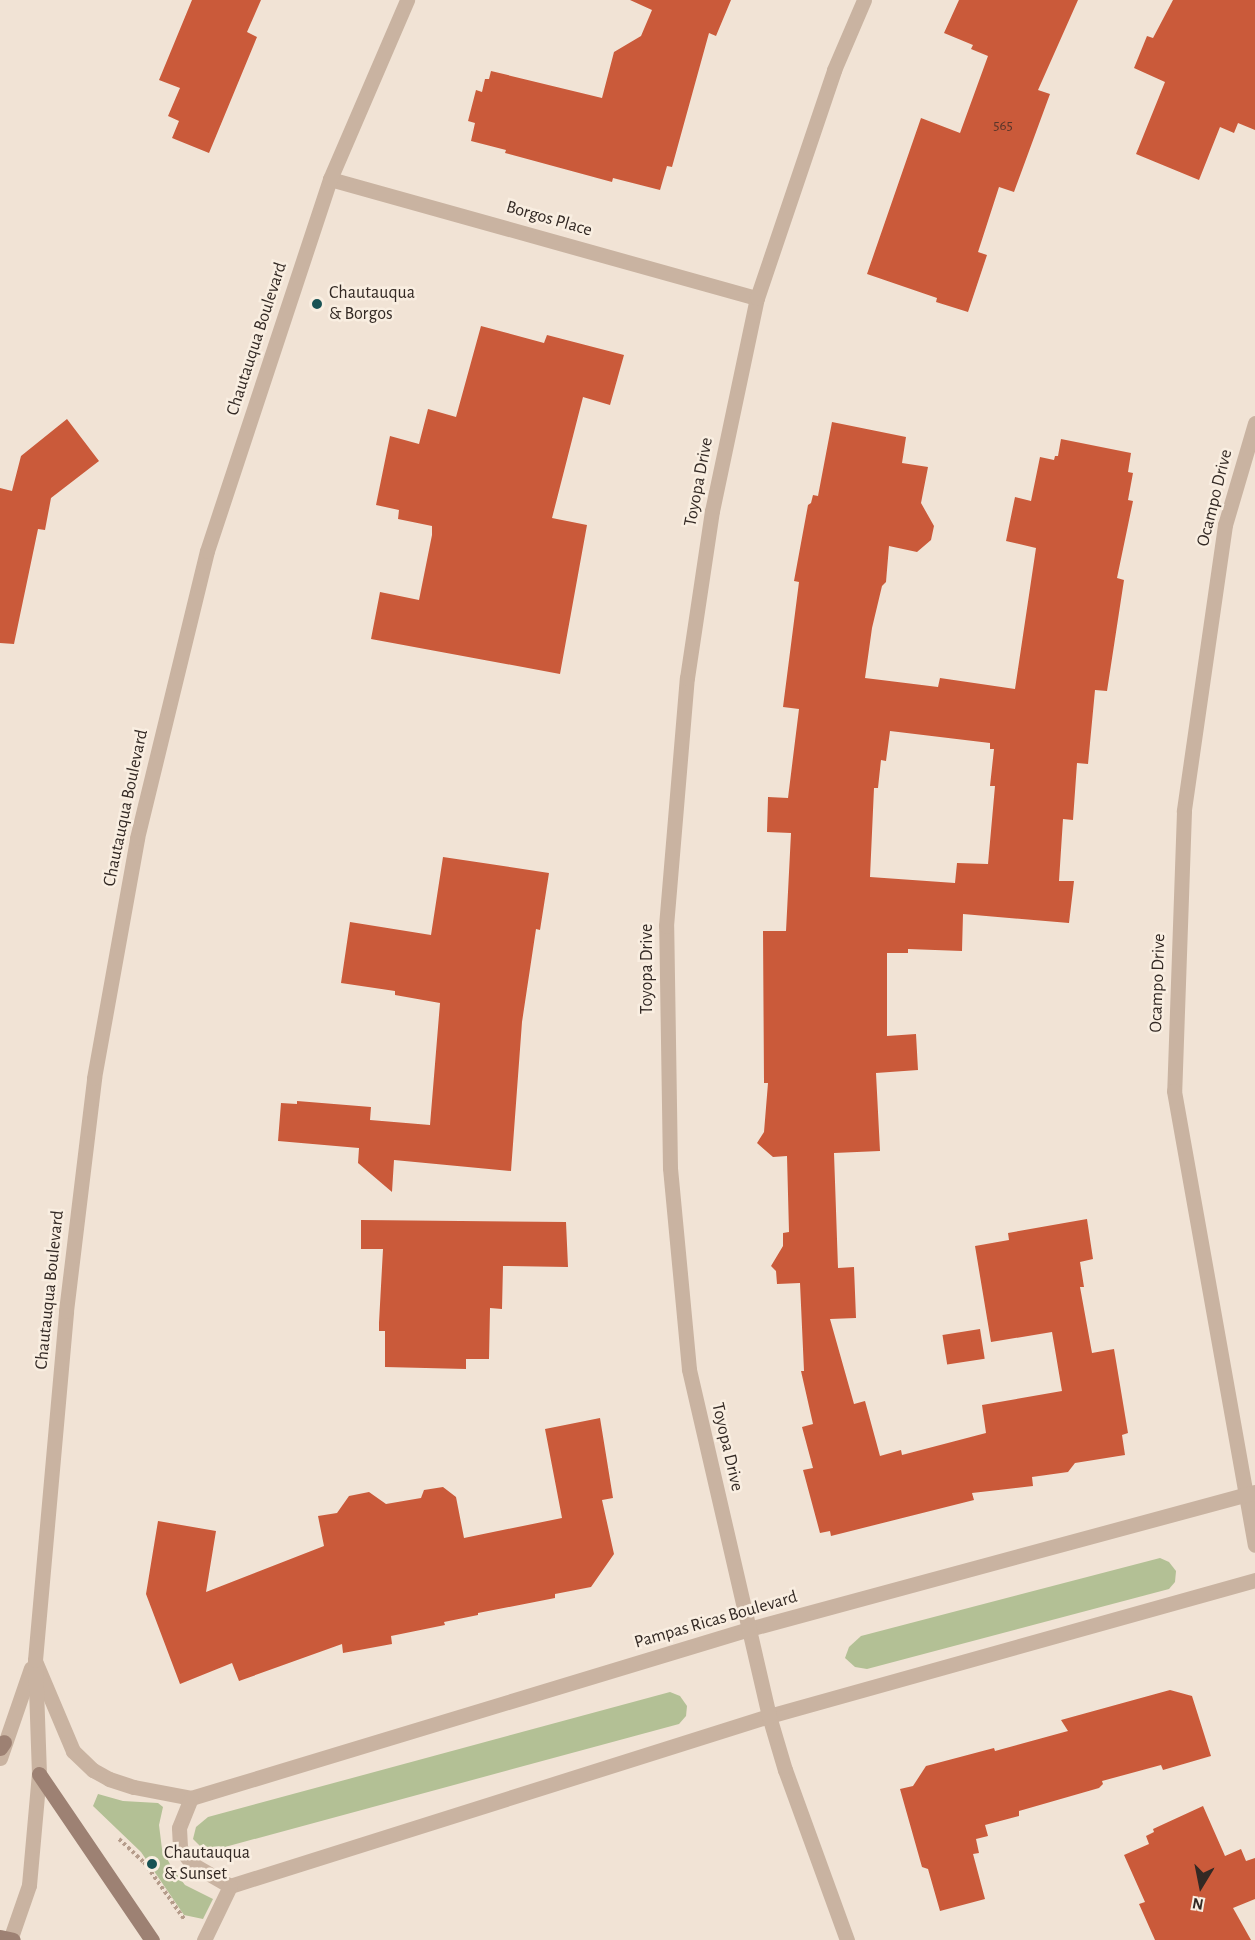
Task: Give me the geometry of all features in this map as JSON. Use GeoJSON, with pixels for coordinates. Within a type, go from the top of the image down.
{"type":"FeatureCollection","features":[{"type":"Feature","properties":{"kind":"main road"},"geometry":{"type":"LineString","coordinates":[[39,1774],[152,1940]]}},
{"type":"Feature","properties":{"kind":"main road"},"geometry":{"type":"LineString","coordinates":[[0,1937],[11,1940]]}},
{"type":"Feature","properties":{"kind":"street","name":"Chautauqua Boulevard"},"geometry":{"type":"LineString","coordinates":[[11,1940],[28,1885],[39,1774],[34,1660],[66,1311],[93,1089],[137,838],[207,551],[330,179],[407,0]]}},
{"type":"Feature","properties":{"kind":"street","name":"Toyopa Drive"},"geometry":{"type":"LineString","coordinates":[[847,1940],[785,1770],[769,1716],[689,1369],[670,1168],[666,926],[687,678],[712,511],[757,298],[834,70],[864,0]]}},
{"type":"Feature","properties":{"kind":"street","name":"Borgos Place"},"geometry":{"type":"LineString","coordinates":[[330,179],[757,298]]}},
{"type":"Feature","properties":{"kind":"street","name":"Ocampo Drive"},"geometry":{"type":"LineString","coordinates":[[1255,423],[1225,525],[1184,812],[1174,1092],[1250,1493],[1255,1545]]}},
{"type":"Feature","properties":{"kind":"street","name":"Pampas Ricas Boulevard"},"geometry":{"type":"LineString","coordinates":[[34,1660],[73,1751],[93,1770],[109,1779],[134,1787],[191,1798],[749,1629],[1250,1493]]}},
{"type":"Feature","properties":{"kind":"street"},"geometry":{"type":"LineString","coordinates":[[204,1940],[230,1886],[769,1716],[1255,1580]]}},
{"type":"Feature","properties":{"kind":"street","name":"Chautauqua Boulevard"},"geometry":{"type":"LineString","coordinates":[[0,1758],[2,1745],[34,1660]]}},
{"type":"Feature","properties":{"kind":"street"},"geometry":{"type":"LineString","coordinates":[[191,1798],[178,1828],[180,1848],[192,1864],[230,1886]]}},
{"type":"Feature","properties":{"kind":"path"},"geometry":{"type":"LineString","coordinates":[[116,1836],[144,1862],[184,1919],[193,1920]]}},
{"type":"Feature","properties":{"kind":"green space"},"geometry":{"type":"Polygon","coordinates":[[[1160,1558],[1169,1562],[1176,1571],[1175,1582],[1169,1589],[867,1669],[855,1667],[845,1658],[849,1647],[861,1636],[1160,1558]]]}},
{"type":"Feature","properties":{"kind":"green space"},"geometry":{"type":"Polygon","coordinates":[[[670,1692],[680,1696],[687,1706],[686,1716],[679,1724],[214,1850],[202,1848],[193,1839],[196,1827],[208,1817],[670,1692]]]}},
{"type":"Feature","properties":{"kind":"green space"},"geometry":{"type":"Polygon","coordinates":[[[98,1794],[123,1801],[158,1803],[163,1807],[159,1825],[162,1849],[172,1868],[185,1885],[213,1899],[203,1919],[184,1915],[141,1852],[93,1806],[98,1794]]]}},
{"type":"Feature","properties":{"kind":"building"},"geometry":{"type":"Polygon","coordinates":[[[192,0],[261,0],[247,32],[257,37],[209,153],[172,138],[179,121],[168,116],[180,88],[159,80],[192,0]]]}},
{"type":"Feature","properties":{"kind":"building"},"geometry":{"type":"Polygon","coordinates":[[[630,0],[731,0],[716,36],[709,33],[672,167],[667,166],[660,190],[613,178],[612,182],[505,153],[506,150],[471,141],[475,123],[468,121],[476,90],[482,92],[485,79],[489,79],[491,71],[602,98],[614,52],[641,36],[652,10],[630,0]]]}},
{"type":"Feature","properties":{"kind":"building"},"geometry":{"type":"Polygon","coordinates":[[[959,0],[1078,0],[1038,90],[1050,94],[1014,192],[999,187],[978,252],[987,255],[968,312],[936,302],[937,298],[867,274],[921,118],[960,133],[988,56],[971,49],[973,45],[944,33],[959,0]]]}},
{"type":"Feature","properties":{"kind":"building"},"geometry":{"type":"Polygon","coordinates":[[[1173,0],[1255,0],[1255,130],[1238,123],[1234,133],[1220,127],[1199,180],[1136,154],[1165,82],[1134,68],[1147,36],[1153,38],[1173,0]]]}},
{"type":"Feature","properties":{"kind":"building"},"geometry":{"type":"Polygon","coordinates":[[[481,326],[544,343],[547,335],[624,355],[610,405],[583,397],[552,518],[587,525],[560,674],[371,639],[380,592],[419,600],[432,535],[432,526],[398,519],[399,510],[376,505],[390,436],[419,444],[428,409],[456,417],[481,326]]]}},
{"type":"Feature","properties":{"kind":"building"},"geometry":{"type":"Polygon","coordinates":[[[67,419],[99,461],[51,498],[45,530],[38,529],[14,644],[0,643],[0,488],[12,491],[21,456],[67,419]]]}},
{"type":"Feature","properties":{"kind":"building"},"geometry":{"type":"Polygon","coordinates":[[[832,422],[906,437],[902,463],[928,467],[921,503],[934,526],[931,540],[917,552],[889,546],[886,582],[882,586],[872,628],[865,678],[938,687],[940,678],[1015,689],[1036,548],[1006,541],[1015,497],[1031,501],[1040,457],[1054,460],[1055,456],[1058,456],[1061,439],[1131,453],[1128,472],[1133,473],[1128,500],[1133,501],[1117,578],[1124,580],[1107,691],[1095,690],[1088,764],[1077,763],[1073,820],[1063,819],[1059,881],[1074,881],[1069,923],[963,914],[962,951],[908,949],[908,953],[887,953],[887,1036],[916,1034],[918,1070],[876,1073],[880,1151],[834,1153],[838,1268],[854,1267],[856,1318],[830,1319],[854,1404],[865,1401],[880,1456],[901,1450],[902,1455],[986,1433],[982,1405],[1062,1391],[1052,1332],[991,1342],[975,1246],[1009,1240],[1008,1233],[1087,1219],[1093,1259],[1080,1262],[1084,1287],[1080,1287],[1092,1353],[1114,1349],[1128,1433],[1122,1435],[1125,1455],[1075,1463],[1068,1472],[1032,1477],[1033,1486],[972,1493],[974,1500],[831,1536],[830,1531],[820,1533],[803,1470],[813,1468],[802,1427],[813,1424],[801,1371],[804,1371],[800,1283],[777,1284],[776,1271],[771,1266],[783,1246],[783,1233],[789,1232],[787,1156],[773,1157],[757,1143],[764,1132],[768,1083],[764,1083],[763,931],[786,931],[791,833],[767,832],[768,797],[788,798],[799,709],[783,707],[799,582],[794,581],[808,505],[813,495],[818,496],[832,422]],[[890,731],[886,761],[881,760],[878,788],[874,788],[870,877],[955,883],[957,863],[988,864],[995,786],[990,786],[994,749],[990,749],[990,743],[890,731]]]}},
{"type":"Feature","properties":{"kind":"building"},"geometry":{"type":"Polygon","coordinates":[[[443,857],[549,873],[540,930],[536,929],[522,1022],[511,1171],[394,1160],[392,1192],[358,1163],[359,1148],[278,1141],[281,1103],[297,1104],[297,1101],[371,1107],[370,1120],[430,1125],[440,1003],[395,995],[395,991],[341,983],[350,922],[431,935],[443,857]]]}},
{"type":"Feature","properties":{"kind":"building"},"geometry":{"type":"Polygon","coordinates":[[[361,1220],[566,1222],[568,1267],[503,1266],[502,1309],[490,1308],[489,1359],[466,1359],[466,1369],[385,1367],[385,1331],[379,1331],[383,1249],[361,1249],[361,1220]]]}},
{"type":"Feature","properties":{"kind":"building"},"geometry":{"type":"Polygon","coordinates":[[[980,1329],[985,1359],[947,1365],[942,1335],[980,1329]]]}},
{"type":"Feature","properties":{"kind":"building"},"geometry":{"type":"Polygon","coordinates":[[[600,1418],[613,1498],[602,1500],[614,1554],[591,1587],[555,1594],[555,1598],[478,1613],[478,1615],[444,1622],[445,1625],[391,1636],[392,1644],[343,1653],[342,1644],[239,1681],[232,1663],[180,1684],[146,1594],[158,1521],[216,1531],[206,1592],[324,1546],[318,1516],[337,1513],[349,1496],[369,1492],[386,1504],[421,1498],[424,1490],[443,1487],[456,1497],[464,1538],[562,1518],[545,1429],[600,1418]]]}},
{"type":"Feature","properties":{"kind":"building"},"geometry":{"type":"Polygon","coordinates":[[[1170,1690],[1192,1696],[1211,1756],[1163,1770],[1161,1765],[1102,1781],[1103,1784],[1099,1788],[1019,1811],[1019,1816],[985,1825],[988,1836],[976,1839],[979,1853],[973,1854],[985,1899],[940,1911],[928,1869],[922,1867],[900,1789],[913,1786],[926,1766],[994,1748],[995,1751],[1068,1731],[1061,1720],[1170,1690]]]}},
{"type":"Feature","properties":{"kind":"building"},"geometry":{"type":"Polygon","coordinates":[[[1203,1806],[1225,1856],[1241,1849],[1246,1861],[1255,1858],[1255,1899],[1233,1908],[1251,1940],[1155,1940],[1139,1904],[1145,1902],[1124,1855],[1149,1844],[1146,1836],[1154,1832],[1153,1829],[1203,1806]]]}},
{"type":"Feature","properties":{"kind":"place","name":"Chautauqua & Borgos"},"geometry":{"type":"Point","coordinates":[317,304]}},
{"type":"Feature","properties":{"kind":"place","name":"Chautauqua & Sunset"},"geometry":{"type":"Point","coordinates":[152,1864]}}]}
